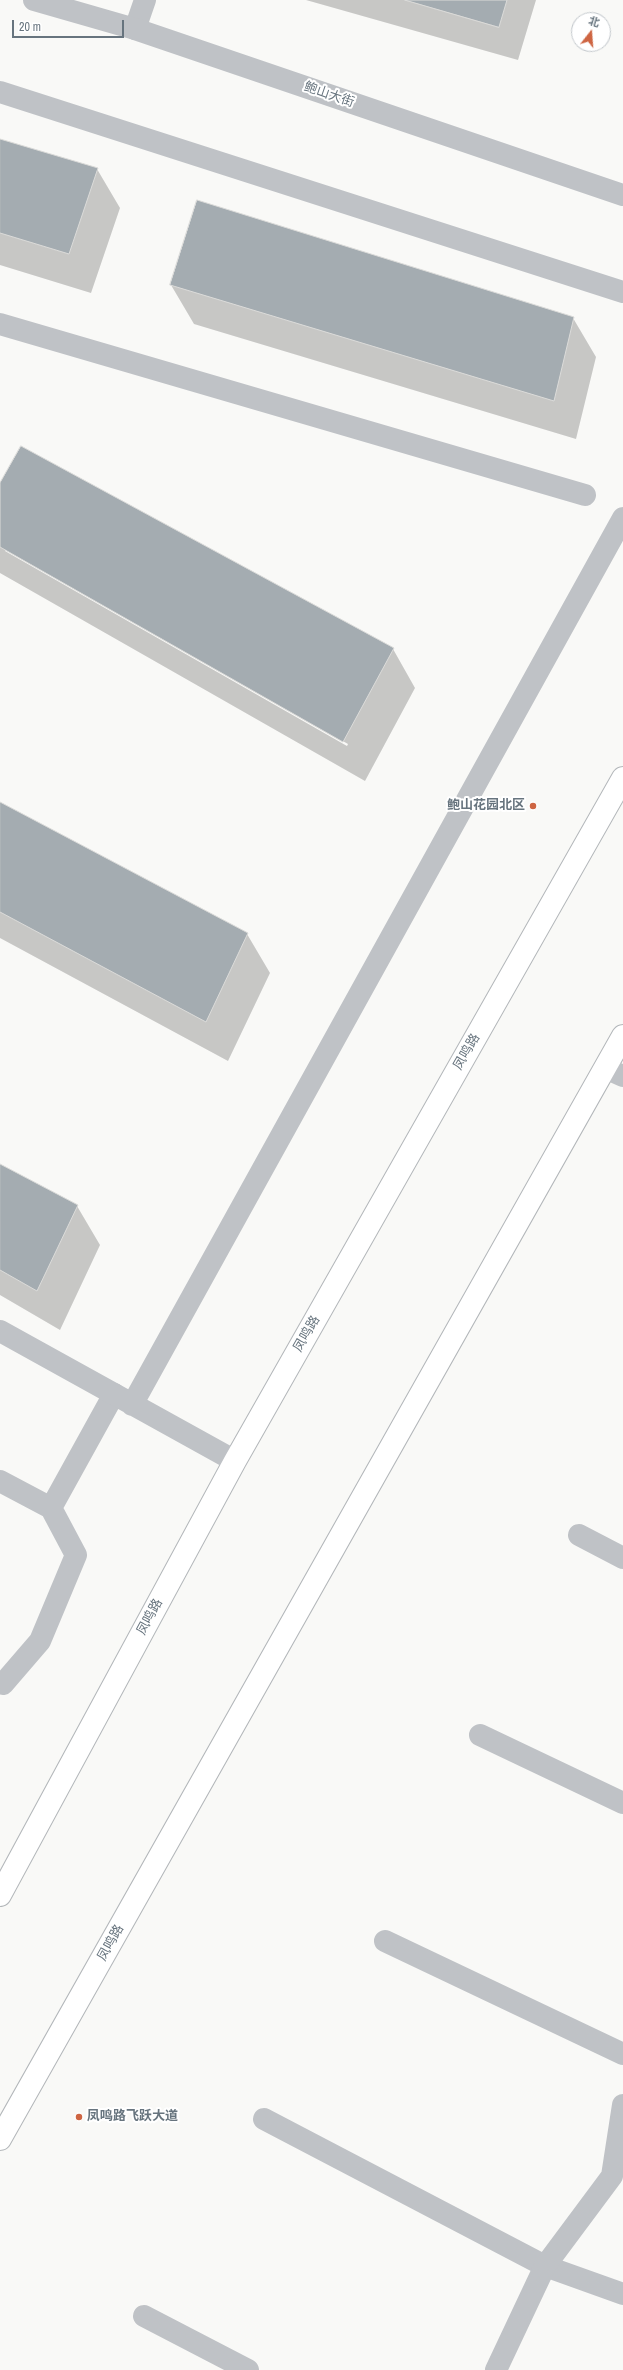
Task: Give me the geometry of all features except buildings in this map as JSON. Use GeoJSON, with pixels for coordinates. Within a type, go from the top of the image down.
{"type":"FeatureCollection","features":[{"type":"Feature","properties":{"kind":"main road","name":"凤鸣路"},"geometry":{"type":"LineString","coordinates":[[0,1895],[235,1461],[623,778]]}},
{"type":"Feature","properties":{"kind":"main road","name":"凤鸣路"},"geometry":{"type":"LineString","coordinates":[[0,2139],[614,1072],[623,1036]]}},
{"type":"Feature","properties":{"kind":"street","name":"鲍山大街"},"geometry":{"type":"LineString","coordinates":[[34,0],[135,29],[623,195]]}},
{"type":"Feature","properties":{"kind":"street"},"geometry":{"type":"LineString","coordinates":[[135,29],[145,0]]}},
{"type":"Feature","properties":{"kind":"street"},"geometry":{"type":"LineString","coordinates":[[0,92],[623,292]]}},
{"type":"Feature","properties":{"kind":"street"},"geometry":{"type":"LineString","coordinates":[[0,324],[585,495]]}},
{"type":"Feature","properties":{"kind":"street"},"geometry":{"type":"LineString","coordinates":[[132,1404],[623,518]]}},
{"type":"Feature","properties":{"kind":"street"},"geometry":{"type":"LineString","coordinates":[[0,1331],[235,1461]]}},
{"type":"Feature","properties":{"kind":"street"},"geometry":{"type":"LineString","coordinates":[[51,1508],[114,1394]]}},
{"type":"Feature","properties":{"kind":"street"},"geometry":{"type":"LineString","coordinates":[[0,1481],[51,1508],[76,1555],[40,1641],[3,1684],[0,1682]]}},
{"type":"Feature","properties":{"kind":"street"},"geometry":{"type":"LineString","coordinates":[[579,1535],[623,1558]]}},
{"type":"Feature","properties":{"kind":"street"},"geometry":{"type":"LineString","coordinates":[[480,1735],[623,1803]]}},
{"type":"Feature","properties":{"kind":"street"},"geometry":{"type":"LineString","coordinates":[[385,1941],[623,2054]]}},
{"type":"Feature","properties":{"kind":"street"},"geometry":{"type":"LineString","coordinates":[[496,2370],[545,2266],[612,2176],[623,2105]]}},
{"type":"Feature","properties":{"kind":"street"},"geometry":{"type":"LineString","coordinates":[[264,2119],[545,2266],[623,2294]]}},
{"type":"Feature","properties":{"kind":"street"},"geometry":{"type":"LineString","coordinates":[[144,2316],[248,2370]]}},
{"type":"Feature","properties":{"kind":"place","name":"鲍山花园北区"},"geometry":{"type":"Point","coordinates":[533,806]}},
{"type":"Feature","properties":{"kind":"place","name":"凤鸣路飞跃大道"},"geometry":{"type":"Point","coordinates":[79,2117]}}]}
